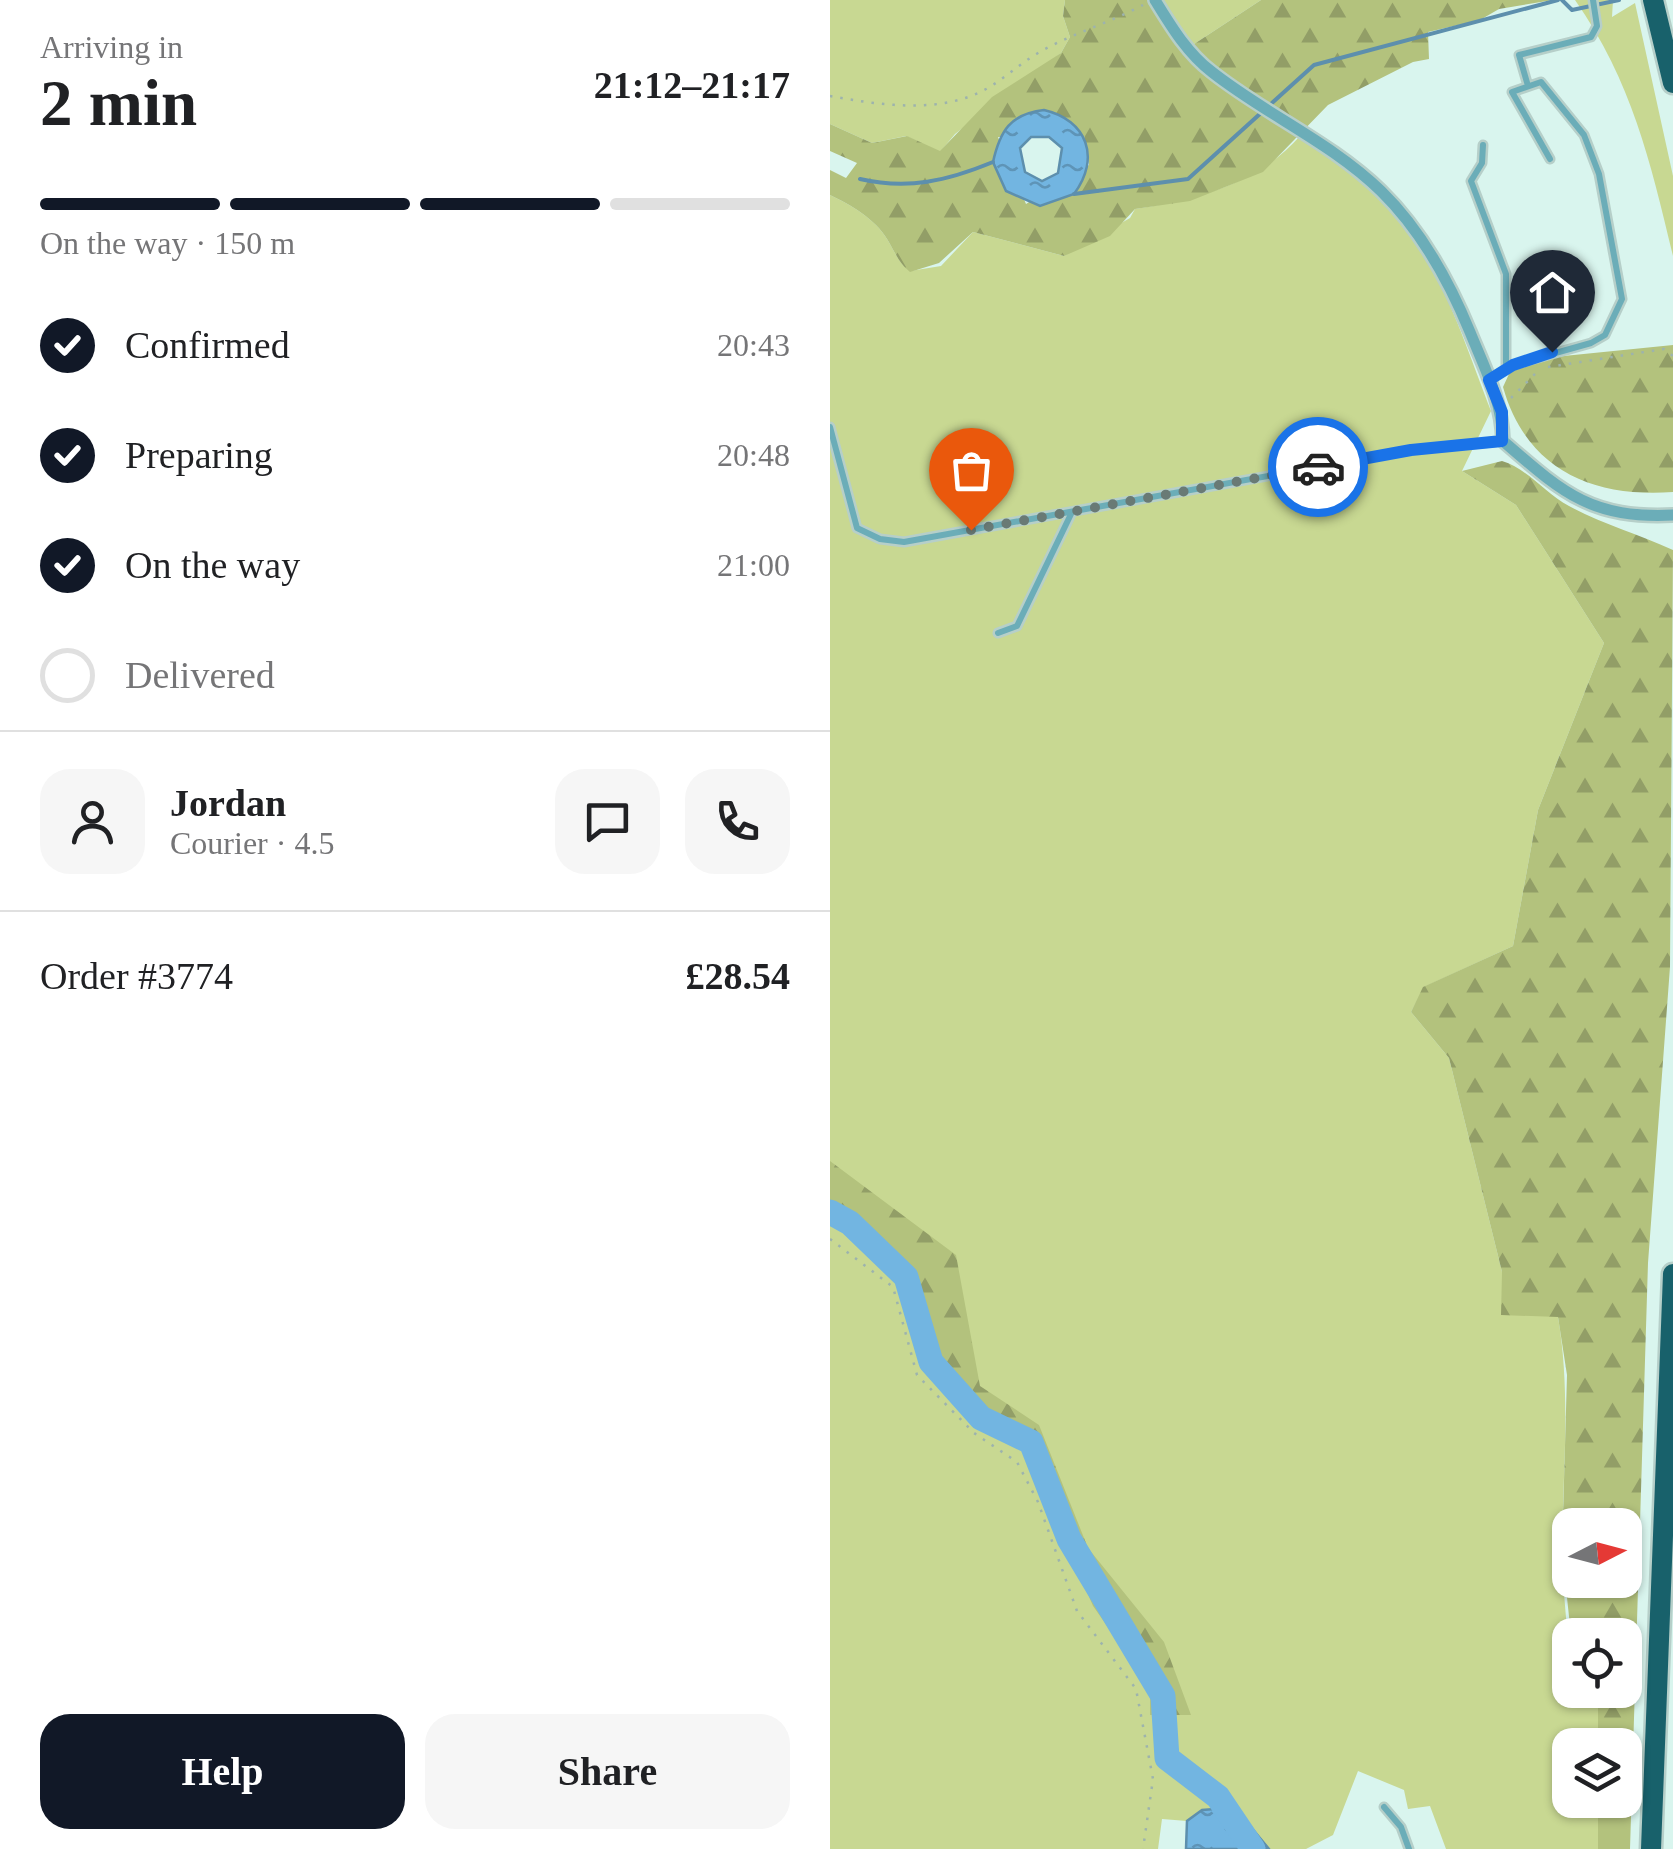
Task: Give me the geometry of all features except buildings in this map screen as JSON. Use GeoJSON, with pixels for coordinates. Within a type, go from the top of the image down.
{"type":"FeatureCollection","features":[{"type":"Feature","properties":{"kind":"highway"},"geometry":{"type":"LineString","coordinates":[[1654,2],[1673,83]]}},
{"type":"Feature","properties":{"kind":"highway"},"geometry":{"type":"LineString","coordinates":[[1651,1849],[1673,1274]]}},
{"type":"Feature","properties":{"kind":"street"},"geometry":{"type":"LineString","coordinates":[[1154,0],[1178,38],[1210,71],[1380,190],[1420,238],[1452,290],[1502,412],[1502,441],[1550,482],[1592,508],[1647,516],[1673,515]]}},
{"type":"Feature","properties":{"kind":"lane"},"geometry":{"type":"LineString","coordinates":[[1528,86],[1519,56],[1591,37],[1597,26],[1593,1]]}},
{"type":"Feature","properties":{"kind":"lane"},"geometry":{"type":"LineString","coordinates":[[1489,380],[1506,370],[1605,335],[1622,300],[1599,174],[1584,135],[1554,93],[1541,82],[1512,92],[1550,159]]}},
{"type":"Feature","properties":{"kind":"lane"},"geometry":{"type":"LineString","coordinates":[[1484,145],[1482,163],[1471,181],[1506,274],[1506,370]]}},
{"type":"Feature","properties":{"kind":"lane"},"geometry":{"type":"LineString","coordinates":[[830,426],[857,528],[880,539],[904,542],[1411,450],[1502,441]]}},
{"type":"Feature","properties":{"kind":"lane"},"geometry":{"type":"LineString","coordinates":[[998,634],[1017,626],[1073,511]]}},
{"type":"Feature","properties":{"kind":"lane"},"geometry":{"type":"LineString","coordinates":[[1384,1807],[1402,1827],[1409,1849]]}},
{"type":"Feature","properties":{"kind":"path"},"geometry":{"type":"LineString","coordinates":[[830,96],[877,104],[958,101],[988,88],[1031,56],[1105,26],[1154,0]]}},
{"type":"Feature","properties":{"kind":"path"},"geometry":{"type":"LineString","coordinates":[[1502,412],[1518,387],[1539,369],[1664,349],[1673,356]]}},
{"type":"Feature","properties":{"kind":"path"},"geometry":{"type":"LineString","coordinates":[[830,1238],[893,1287],[917,1375],[974,1433],[1017,1462],[1038,1502],[1078,1611],[1136,1689],[1153,1779],[1143,1849]]}},
{"type":"Feature","properties":{"kind":"green space"},"geometry":{"type":"Polygon","coordinates":[[[830,0],[1065,0],[1063,16],[1070,37],[1061,53],[955,134],[940,152],[906,136],[872,143],[830,124],[830,0]]]}},
{"type":"Feature","properties":{"kind":"green space"},"geometry":{"type":"Polygon","coordinates":[[[1065,0],[1155,0],[1188,48],[1261,0],[1553,0],[1499,9],[1480,20],[1428,32],[1429,59],[1413,62],[1328,105],[1263,172],[1190,201],[1135,209],[1110,236],[1064,256],[973,232],[939,263],[910,272],[876,225],[830,195],[830,170],[846,178],[857,163],[830,151],[830,124],[872,143],[907,136],[940,151],[992,97],[1061,53],[1070,37],[1063,16],[1065,0]],[[1084,136],[998,137],[1026,204],[1089,165],[1084,136]]]}},
{"type":"Feature","properties":{"kind":"green space"},"geometry":{"type":"Polygon","coordinates":[[[1155,0],[1261,0],[1188,48],[1155,0]]]}},
{"type":"Feature","properties":{"kind":"green space"},"geometry":{"type":"Polygon","coordinates":[[[1575,0],[1613,0],[1612,17],[1635,3],[1673,176],[1673,256],[1637,123],[1611,61],[1575,0]]]}},
{"type":"Feature","properties":{"kind":"green space"},"geometry":{"type":"Polygon","coordinates":[[[1300,136],[1375,192],[1415,239],[1458,323],[1491,411],[1462,471],[1516,505],[1604,643],[1538,810],[1513,946],[1424,987],[1411,1012],[1449,1058],[1503,1276],[1558,1317],[1565,1403],[1563,1508],[1552,1508],[1552,1598],[1564,1598],[1566,1618],[1552,1618],[1552,1708],[1598,1708],[1598,1728],[1552,1728],[1552,1818],[1598,1818],[1598,1849],[1446,1849],[1430,1806],[1408,1809],[1404,1790],[1358,1771],[1333,1835],[1306,1849],[1269,1849],[1241,1815],[1202,1810],[1187,1821],[1162,1819],[1158,1849],[830,1849],[830,195],[876,225],[910,271],[941,266],[973,232],[1064,256],[1130,218],[1135,209],[1181,201],[1225,187],[1283,153],[1300,136]]]}},
{"type":"Feature","properties":{"kind":"green space"},"geometry":{"type":"Polygon","coordinates":[[[1673,345],[1673,492],[1616,490],[1566,472],[1528,439],[1503,387],[1515,361],[1673,345]]]}},
{"type":"Feature","properties":{"kind":"green space"},"geometry":{"type":"Polygon","coordinates":[[[1502,461],[1569,506],[1673,550],[1670,967],[1648,1263],[1640,1508],[1563,1508],[1567,1375],[1558,1317],[1501,1315],[1502,1272],[1449,1058],[1411,1012],[1423,987],[1513,946],[1538,810],[1604,643],[1516,505],[1462,471],[1502,461]]]}},
{"type":"Feature","properties":{"kind":"green space"},"geometry":{"type":"Polygon","coordinates":[[[830,1161],[956,1255],[980,1386],[1039,1425],[1088,1548],[1164,1642],[1191,1715],[1150,1715],[1150,1687],[1093,1606],[1026,1451],[977,1421],[928,1368],[903,1280],[849,1228],[830,1217],[830,1161]]]}},
{"type":"Feature","properties":{"kind":"green space"},"geometry":{"type":"Polygon","coordinates":[[[1567,1598],[1638,1598],[1637,1618],[1569,1618],[1567,1598]]]}},
{"type":"Feature","properties":{"kind":"green space"},"geometry":{"type":"Polygon","coordinates":[[[1598,1708],[1634,1708],[1634,1728],[1598,1728],[1598,1708]]]}},
{"type":"Feature","properties":{"kind":"green space"},"geometry":{"type":"Polygon","coordinates":[[[1598,1818],[1631,1818],[1630,1849],[1598,1849],[1598,1818]]]}},
{"type":"Feature","properties":{"kind":"water"},"geometry":{"type":"Polygon","coordinates":[[[1044,110],[1071,122],[1080,131],[1088,154],[1087,167],[1074,194],[1040,206],[1006,191],[993,162],[1008,126],[1032,112],[1044,110]],[[1031,137],[1020,148],[1025,172],[1042,181],[1058,173],[1062,148],[1049,137],[1031,137]]]}},
{"type":"Feature","properties":{"kind":"water"},"geometry":{"type":"Polygon","coordinates":[[[1202,1810],[1241,1815],[1269,1849],[1186,1849],[1187,1821],[1202,1810]]]}},
{"type":"Feature","properties":{"kind":"waterway"},"geometry":{"type":"LineString","coordinates":[[1074,194],[1188,179],[1314,65],[1558,0]]}},
{"type":"Feature","properties":{"kind":"waterway"},"geometry":{"type":"LineString","coordinates":[[1562,0],[1572,10],[1619,0]]}},
{"type":"Feature","properties":{"kind":"waterway"},"geometry":{"type":"LineString","coordinates":[[860,179],[895,184],[927,182],[993,162]]}},
{"type":"Feature","properties":{"kind":"waterway"},"geometry":{"type":"LineString","coordinates":[[830,1212],[850,1223],[906,1277],[931,1362],[981,1418],[1031,1442],[1069,1539],[1163,1696],[1167,1758],[1218,1797],[1253,1849]]}},
{"type":"Feature","properties":{"kind":"way so far"},"geometry":{"type":"LineString","coordinates":[[971,530],[1318,467]]}},
{"type":"Feature","properties":{"kind":"route"},"geometry":{"type":"LineString","coordinates":[[1318,467],[1411,450],[1502,441],[1502,412],[1489,380],[1513,365],[1552,352]]}}]}
